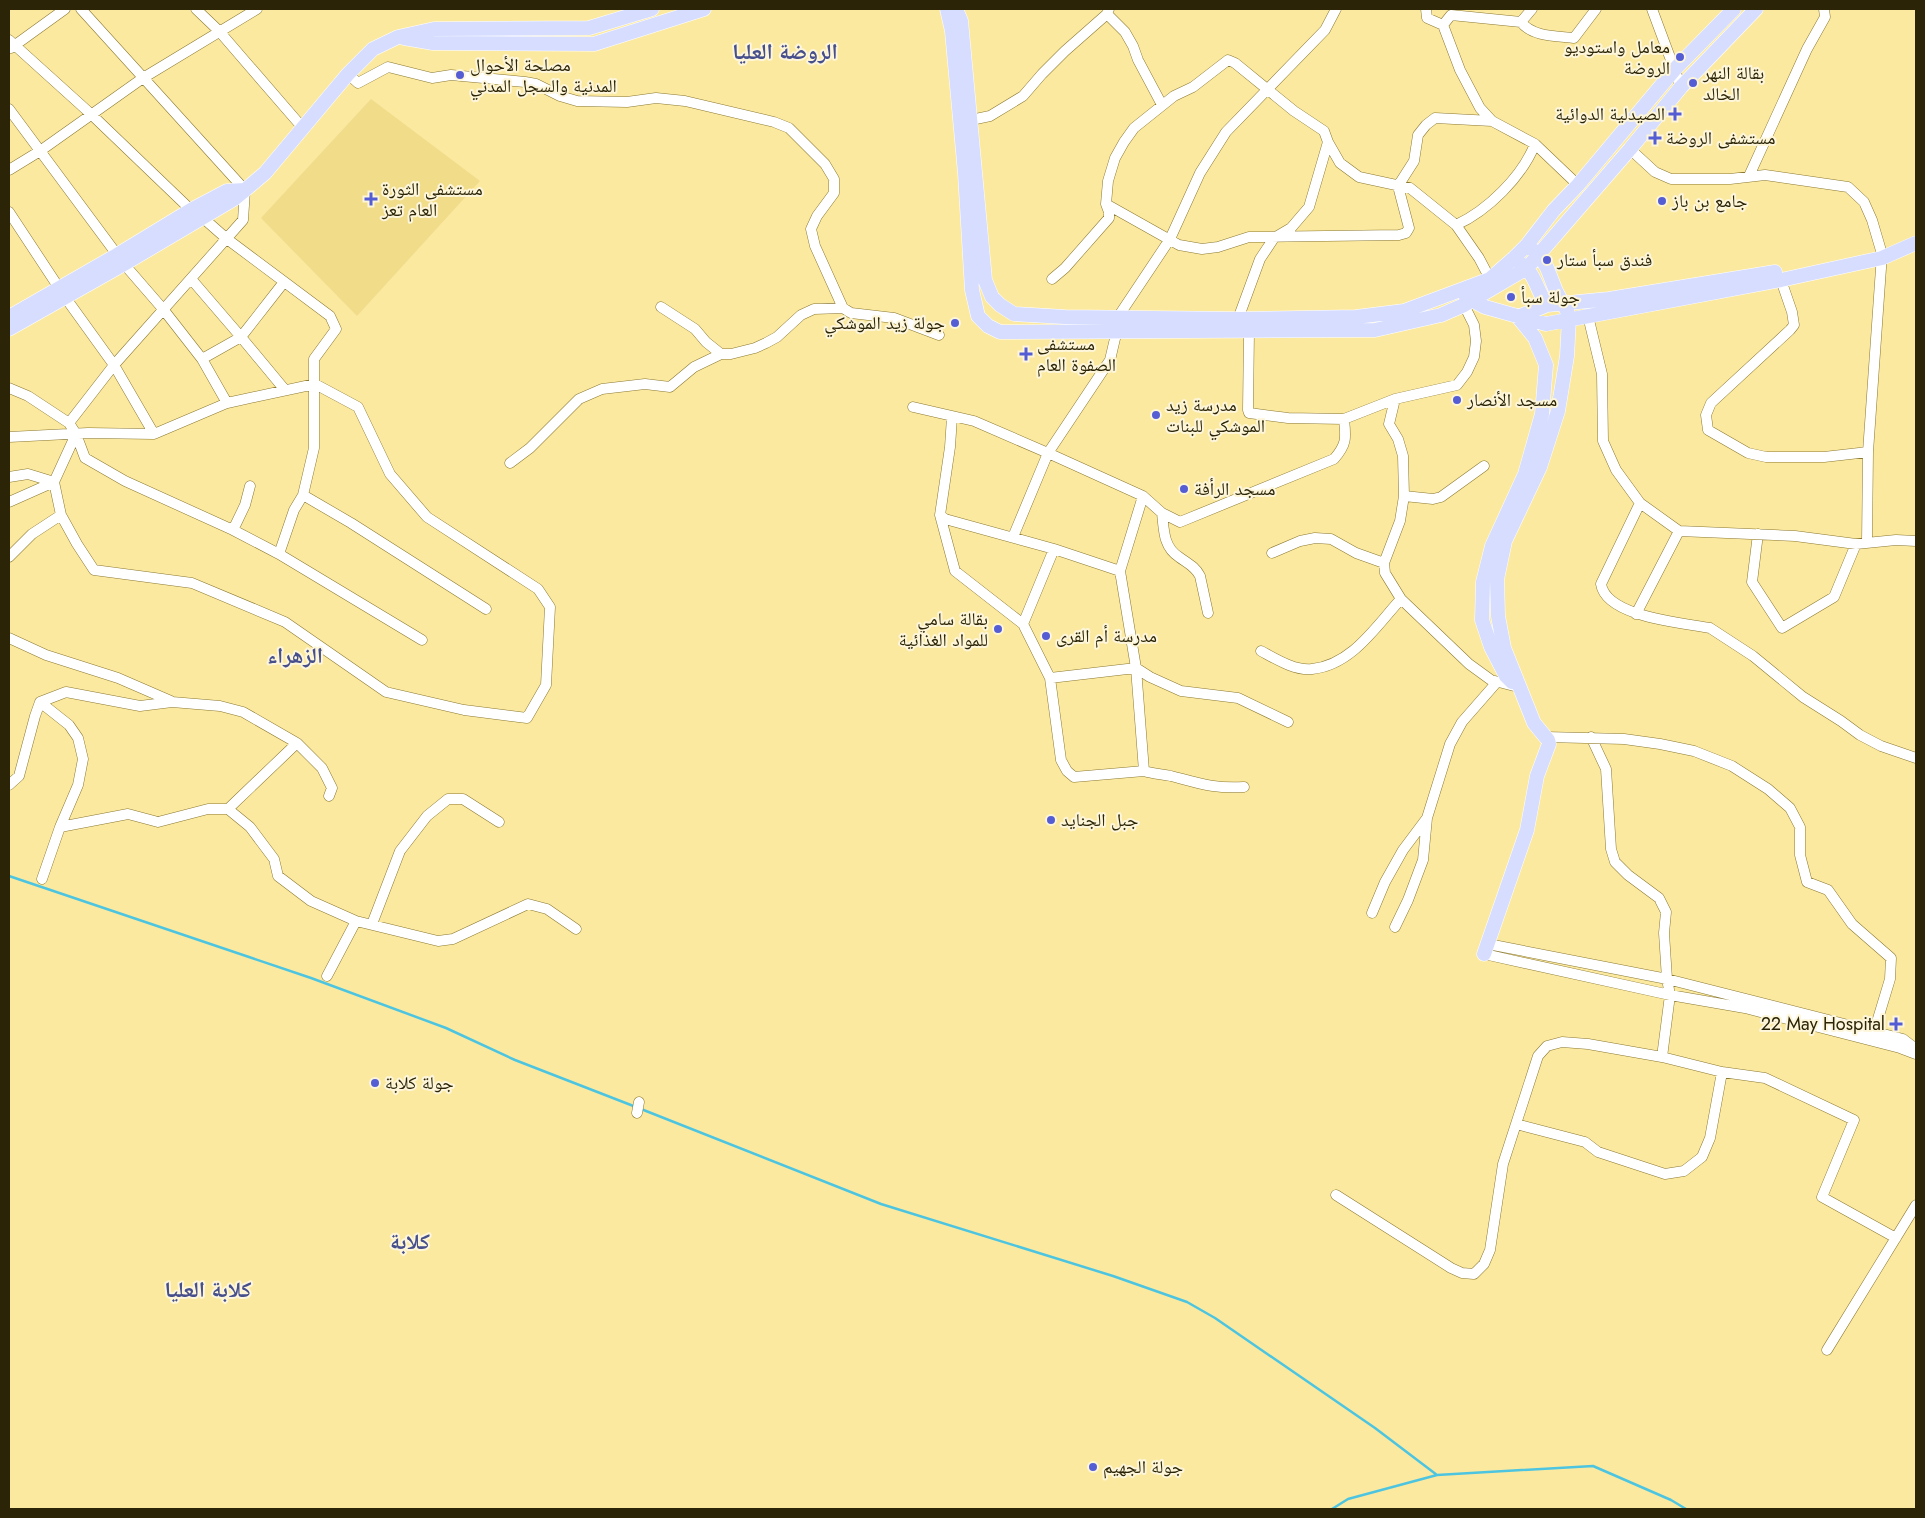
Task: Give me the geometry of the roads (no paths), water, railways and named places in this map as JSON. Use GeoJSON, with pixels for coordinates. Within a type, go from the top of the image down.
{"type":"FeatureCollection","features":[{"type":"Feature","properties":{"kind":"main road"},"geometry":{"type":"LineString","coordinates":[[9,329],[62,293],[197,214],[234,199],[265,173],[348,74],[373,49],[398,37],[434,29],[589,28],[652,9]]}},
{"type":"Feature","properties":{"kind":"main road"},"geometry":{"type":"LineString","coordinates":[[398,37],[432,43],[594,44],[704,9]]}},
{"type":"Feature","properties":{"kind":"main road"},"geometry":{"type":"LineString","coordinates":[[947,9],[952,31],[965,173],[972,290],[978,316],[988,326],[1000,332],[1117,324],[1356,317],[1404,311],[1490,279],[1527,245],[1554,210],[1578,185],[1675,69],[1734,9]]}},
{"type":"Feature","properties":{"kind":"main road"},"geometry":{"type":"LineString","coordinates":[[956,9],[962,21],[985,280],[992,297],[1014,314],[1065,317],[1117,324],[1249,331],[1375,330],[1441,315],[1468,302],[1527,268],[1681,87],[1756,9]]}},
{"type":"Feature","properties":{"kind":"main road"},"geometry":{"type":"LineString","coordinates":[[1455,291],[1468,302],[1546,324],[1781,280],[1882,256],[1916,244]]}},
{"type":"Feature","properties":{"kind":"main road"},"geometry":{"type":"LineString","coordinates":[[1486,949],[1527,830],[1537,776],[1549,744],[1534,724],[1504,648],[1498,616],[1498,579],[1505,541],[1540,467],[1558,411],[1567,356],[1569,319],[1564,304],[1556,291],[1547,268],[1538,254],[1527,245]]}},
{"type":"Feature","properties":{"kind":"main road"},"geometry":{"type":"LineString","coordinates":[[1518,317],[1547,305],[1619,298],[1882,256]]}},
{"type":"Feature","properties":{"kind":"main road"},"geometry":{"type":"LineString","coordinates":[[1514,258],[1527,268],[1547,305]]}},
{"type":"Feature","properties":{"kind":"main road"},"geometry":{"type":"LineString","coordinates":[[9,316],[62,293]]}},
{"type":"Feature","properties":{"kind":"main road"},"geometry":{"type":"LineString","coordinates":[[1518,317],[1535,338],[1546,364],[1542,414],[1525,474],[1492,546],[1483,582],[1482,620],[1491,647],[1506,676],[1520,687]]}},
{"type":"Feature","properties":{"kind":"street"},"geometry":{"type":"LineString","coordinates":[[64,9],[11,45],[92,115],[197,214],[330,316],[336,328],[314,359],[314,448],[303,495],[294,510],[279,554]]}},
{"type":"Feature","properties":{"kind":"street"},"geometry":{"type":"LineString","coordinates":[[68,423],[114,365],[244,220],[245,190],[81,9]]}},
{"type":"Feature","properties":{"kind":"street"},"geometry":{"type":"LineString","coordinates":[[196,9],[219,31],[302,127]]}},
{"type":"Feature","properties":{"kind":"street"},"geometry":{"type":"LineString","coordinates":[[9,170],[40,151],[143,78],[219,31],[245,11],[257,9]]}},
{"type":"Feature","properties":{"kind":"street"},"geometry":{"type":"LineString","coordinates":[[1012,536],[1048,452],[1110,360],[1117,324],[1170,239],[1200,172],[1226,132],[1325,30],[1336,9]]}},
{"type":"Feature","properties":{"kind":"street"},"geometry":{"type":"LineString","coordinates":[[1426,9],[1427,18],[1443,25],[1460,70],[1480,108],[1492,121],[1534,144],[1578,185]]}},
{"type":"Feature","properties":{"kind":"street"},"geometry":{"type":"LineString","coordinates":[[1521,22],[1532,9]]}},
{"type":"Feature","properties":{"kind":"street"},"geometry":{"type":"LineString","coordinates":[[1443,25],[1452,15],[1521,22],[1526,29],[1544,34],[1574,38],[1596,9]]}},
{"type":"Feature","properties":{"kind":"street"},"geometry":{"type":"LineString","coordinates":[[1652,9],[1681,87]]}},
{"type":"Feature","properties":{"kind":"street"},"geometry":{"type":"LineString","coordinates":[[1750,176],[1807,49],[1825,17],[1824,9]]}},
{"type":"Feature","properties":{"kind":"street"},"geometry":{"type":"LineString","coordinates":[[971,120],[990,116],[1023,96],[1065,50],[1108,11],[1126,32],[1138,60],[1162,105]]}},
{"type":"Feature","properties":{"kind":"street"},"geometry":{"type":"LineString","coordinates":[[1052,279],[1065,268],[1108,218],[1109,212],[1106,204],[1108,181],[1115,158],[1134,128],[1174,96],[1193,87],[1228,60],[1235,63],[1294,111],[1324,131],[1340,163],[1359,177],[1410,188],[1456,225],[1479,258],[1490,279]]}},
{"type":"Feature","properties":{"kind":"street"},"geometry":{"type":"LineString","coordinates":[[348,74],[358,83],[388,67],[432,78],[451,75],[525,82],[536,84],[560,96],[577,101],[627,102],[656,98],[684,101],[774,122],[789,128],[824,164],[834,179],[834,193],[817,216],[811,229],[815,246],[843,308],[851,313],[894,318],[938,335]]}},
{"type":"Feature","properties":{"kind":"street"},"geometry":{"type":"LineString","coordinates":[[9,109],[121,260],[202,359],[227,403]]}},
{"type":"Feature","properties":{"kind":"street"},"geometry":{"type":"LineString","coordinates":[[1106,204],[1179,245],[1202,249],[1218,247],[1249,238],[1388,236],[1406,233],[1409,228],[1398,186],[1414,161],[1418,135],[1435,118],[1492,121]]}},
{"type":"Feature","properties":{"kind":"street"},"geometry":{"type":"LineString","coordinates":[[1238,319],[1260,259],[1274,238],[1291,228],[1309,207],[1328,142]]}},
{"type":"Feature","properties":{"kind":"street"},"geometry":{"type":"LineString","coordinates":[[1456,225],[1471,218],[1503,190],[1528,159],[1534,144]]}},
{"type":"Feature","properties":{"kind":"street"},"geometry":{"type":"LineString","coordinates":[[1630,149],[1655,172],[1671,179],[1730,179],[1765,175],[1848,187],[1864,202],[1872,220],[1882,256],[1868,452],[1868,543]]}},
{"type":"Feature","properties":{"kind":"street"},"geometry":{"type":"LineString","coordinates":[[9,212],[62,293],[114,365],[154,434]]}},
{"type":"Feature","properties":{"kind":"street"},"geometry":{"type":"LineString","coordinates":[[192,280],[285,390]]}},
{"type":"Feature","properties":{"kind":"street"},"geometry":{"type":"LineString","coordinates":[[1781,280],[1792,312],[1794,325],[1712,403],[1706,415],[1708,430],[1715,436],[1748,453],[1766,457],[1824,457],[1868,452]]}},
{"type":"Feature","properties":{"kind":"street"},"geometry":{"type":"LineString","coordinates":[[202,359],[242,337],[284,282]]}},
{"type":"Feature","properties":{"kind":"street"},"geometry":{"type":"LineString","coordinates":[[1249,331],[1249,413],[1288,418],[1344,418],[1395,399],[1457,385],[1467,372],[1474,357],[1476,341],[1468,302]]}},
{"type":"Feature","properties":{"kind":"street"},"geometry":{"type":"LineString","coordinates":[[660,307],[695,329],[720,354]]}},
{"type":"Feature","properties":{"kind":"street"},"geometry":{"type":"LineString","coordinates":[[510,464],[530,448],[579,399],[602,389],[645,384],[670,387],[694,368],[720,354],[731,354],[766,343],[777,337],[801,315],[814,309],[843,308]]}},
{"type":"Feature","properties":{"kind":"street"},"geometry":{"type":"LineString","coordinates":[[1588,316],[1602,374],[1603,440],[1616,470],[1640,503],[1679,531],[1795,536],[1856,544],[1896,540],[1916,541]]}},
{"type":"Feature","properties":{"kind":"street"},"geometry":{"type":"LineString","coordinates":[[9,437],[76,434],[154,434],[227,403],[315,384],[358,407],[390,474],[427,517],[538,589],[550,607],[546,685],[527,718],[464,710],[386,692],[285,622],[192,583],[94,570],[61,515],[54,482],[76,434]]}},
{"type":"Feature","properties":{"kind":"street"},"geometry":{"type":"LineString","coordinates":[[9,388],[28,396],[68,423],[76,434],[85,458],[125,481],[233,530],[279,554],[422,640]]}},
{"type":"Feature","properties":{"kind":"street"},"geometry":{"type":"LineString","coordinates":[[1395,399],[1389,424],[1398,439],[1403,456],[1404,496],[1400,521],[1384,563],[1386,572],[1401,598],[1469,664],[1491,680],[1520,687]]}},
{"type":"Feature","properties":{"kind":"street"},"geometry":{"type":"LineString","coordinates":[[913,407],[974,421],[1048,452],[1144,496],[1162,513],[1180,522],[1334,459],[1342,450],[1346,439],[1344,418]]}},
{"type":"Feature","properties":{"kind":"street"},"geometry":{"type":"LineString","coordinates":[[952,417],[950,447],[940,515],[955,571],[1023,624],[1050,678],[1061,760],[1066,771],[1074,777],[1144,771],[1169,775],[1198,785],[1225,788],[1244,787]]}},
{"type":"Feature","properties":{"kind":"street"},"geometry":{"type":"LineString","coordinates":[[1404,496],[1441,497],[1484,466]]}},
{"type":"Feature","properties":{"kind":"street"},"geometry":{"type":"LineString","coordinates":[[9,477],[28,474],[54,482]]}},
{"type":"Feature","properties":{"kind":"street"},"geometry":{"type":"LineString","coordinates":[[9,502],[54,482]]}},
{"type":"Feature","properties":{"kind":"street"},"geometry":{"type":"LineString","coordinates":[[233,530],[245,505],[250,486]]}},
{"type":"Feature","properties":{"kind":"street"},"geometry":{"type":"LineString","coordinates":[[303,495],[351,523],[486,609]]}},
{"type":"Feature","properties":{"kind":"street"},"geometry":{"type":"LineString","coordinates":[[1144,496],[1120,571],[1136,668],[1144,771]]}},
{"type":"Feature","properties":{"kind":"street"},"geometry":{"type":"LineString","coordinates":[[1640,503],[1601,584],[1609,600],[1636,614],[1717,631],[1753,656],[1803,697],[1860,735],[1881,746],[1916,758]]}},
{"type":"Feature","properties":{"kind":"street"},"geometry":{"type":"LineString","coordinates":[[1162,513],[1164,538],[1176,556],[1197,570],[1208,613]]}},
{"type":"Feature","properties":{"kind":"street"},"geometry":{"type":"LineString","coordinates":[[9,557],[32,534],[61,515]]}},
{"type":"Feature","properties":{"kind":"street"},"geometry":{"type":"LineString","coordinates":[[940,515],[945,519],[1012,536],[1120,571]]}},
{"type":"Feature","properties":{"kind":"street"},"geometry":{"type":"LineString","coordinates":[[1636,614],[1679,531]]}},
{"type":"Feature","properties":{"kind":"street"},"geometry":{"type":"LineString","coordinates":[[1758,534],[1752,582],[1782,628],[1834,597],[1856,544]]}},
{"type":"Feature","properties":{"kind":"street"},"geometry":{"type":"LineString","coordinates":[[1272,553],[1300,541],[1315,538],[1330,539],[1356,553],[1384,563]]}},
{"type":"Feature","properties":{"kind":"street"},"geometry":{"type":"LineString","coordinates":[[1023,624],[1054,549]]}},
{"type":"Feature","properties":{"kind":"street"},"geometry":{"type":"LineString","coordinates":[[1261,651],[1286,664],[1311,670],[1333,663],[1355,650],[1401,598]]}},
{"type":"Feature","properties":{"kind":"street"},"geometry":{"type":"LineString","coordinates":[[9,638],[46,655],[118,678],[172,702]]}},
{"type":"Feature","properties":{"kind":"street"},"geometry":{"type":"LineString","coordinates":[[1050,678],[1136,668],[1150,677],[1181,691],[1238,698],[1288,722]]}},
{"type":"Feature","properties":{"kind":"street"},"geometry":{"type":"LineString","coordinates":[[1395,927],[1408,900],[1423,860],[1427,818],[1450,744],[1462,722],[1497,682]]}},
{"type":"Feature","properties":{"kind":"street"},"geometry":{"type":"LineString","coordinates":[[9,785],[19,776],[40,702],[66,692],[140,706],[172,702],[220,706],[243,712],[297,743],[322,768],[332,788],[328,796]]}},
{"type":"Feature","properties":{"kind":"street"},"geometry":{"type":"LineString","coordinates":[[40,702],[69,725],[78,738],[83,759],[78,785],[60,826],[42,879]]}},
{"type":"Feature","properties":{"kind":"street"},"geometry":{"type":"LineString","coordinates":[[1546,738],[1591,737],[1624,739],[1694,750],[1732,766],[1768,789],[1790,808],[1800,826],[1800,855],[1807,882],[1828,890],[1852,924],[1890,958],[1890,979],[1874,1032]]}},
{"type":"Feature","properties":{"kind":"street"},"geometry":{"type":"LineString","coordinates":[[1591,737],[1606,769],[1611,849],[1616,862],[1628,875],[1658,898],[1666,912],[1664,932],[1670,995],[1662,1057]]}},
{"type":"Feature","properties":{"kind":"street"},"geometry":{"type":"LineString","coordinates":[[228,809],[297,743]]}},
{"type":"Feature","properties":{"kind":"street"},"geometry":{"type":"LineString","coordinates":[[372,924],[400,851],[427,816],[448,799],[463,799],[499,822]]}},
{"type":"Feature","properties":{"kind":"street"},"geometry":{"type":"LineString","coordinates":[[60,826],[128,814],[158,822],[208,809],[228,809],[250,827],[260,840],[274,859],[278,876],[311,901],[356,921],[438,940],[453,939],[528,904],[547,908],[576,929]]}},
{"type":"Feature","properties":{"kind":"street"},"geometry":{"type":"LineString","coordinates":[[1372,913],[1385,882],[1403,850],[1427,818]]}},
{"type":"Feature","properties":{"kind":"street"},"geometry":{"type":"LineString","coordinates":[[327,976],[356,921]]}},
{"type":"Feature","properties":{"kind":"street"},"geometry":{"type":"LineString","coordinates":[[1486,949],[1667,979],[1903,1039],[1916,1049]]}},
{"type":"Feature","properties":{"kind":"street"},"geometry":{"type":"LineString","coordinates":[[1486,949],[1670,995],[1745,1008],[1900,1048],[1916,1054]]}},
{"type":"Feature","properties":{"kind":"street"},"geometry":{"type":"LineString","coordinates":[[1336,1195],[1450,1268],[1462,1273],[1474,1274],[1484,1264],[1490,1250],[1503,1164],[1538,1056],[1547,1046],[1562,1042],[1588,1044],[1662,1057],[1722,1072],[1765,1078],[1854,1120],[1822,1197],[1896,1238]]}},
{"type":"Feature","properties":{"kind":"street"},"geometry":{"type":"LineString","coordinates":[[1516,1124],[1585,1142],[1598,1152],[1665,1174],[1684,1171],[1702,1157],[1710,1138],[1722,1072]]}},
{"type":"Feature","properties":{"kind":"street"},"geometry":{"type":"LineString","coordinates":[[636,1113],[640,1102]]}},
{"type":"Feature","properties":{"kind":"street"},"geometry":{"type":"LineString","coordinates":[[1827,1350],[1916,1205]]}},
{"type":"Feature","properties":{"kind":"waterway"},"geometry":{"type":"LineString","coordinates":[[9,876],[311,978],[446,1028],[515,1060],[636,1107]]}},
{"type":"Feature","properties":{"kind":"waterway"},"geometry":{"type":"LineString","coordinates":[[641,1109],[881,1204],[1113,1276],[1187,1302],[1215,1318],[1375,1428],[1437,1475]]}},
{"type":"Feature","properties":{"kind":"waterway"},"geometry":{"type":"LineString","coordinates":[[1332,1509],[1348,1499],[1437,1475],[1593,1466],[1671,1500],[1686,1509]]}},
{"type":"Feature","properties":{"kind":"place","name":"معامل واستوديو الروضة"},"geometry":{"type":"Point","coordinates":[1680,57]}},
{"type":"Feature","properties":{"kind":"place","name":"مصلحة الأحوال المدنية والسجل المدني"},"geometry":{"type":"Point","coordinates":[460,75]}},
{"type":"Feature","properties":{"kind":"place","name":"بقالة النهر الخالد"},"geometry":{"type":"Point","coordinates":[1693,83]}},
{"type":"Feature","properties":{"kind":"place","name":"الصيدلية الدوائية"},"geometry":{"type":"Point","coordinates":[1675,114]}},
{"type":"Feature","properties":{"kind":"place","name":"مستشفى الروضة"},"geometry":{"type":"Point","coordinates":[1655,138]}},
{"type":"Feature","properties":{"kind":"place","name":"مستشفى الثورة العام تعز"},"geometry":{"type":"Point","coordinates":[371,199]}},
{"type":"Feature","properties":{"kind":"place","name":"جامع بن باز"},"geometry":{"type":"Point","coordinates":[1662,201]}},
{"type":"Feature","properties":{"kind":"place","name":"فندق سبأ ستار"},"geometry":{"type":"Point","coordinates":[1547,260]}},
{"type":"Feature","properties":{"kind":"place","name":"جولة سبأ"},"geometry":{"type":"Point","coordinates":[1511,297]}},
{"type":"Feature","properties":{"kind":"place","name":"جولة زيد الموشكي"},"geometry":{"type":"Point","coordinates":[955,323]}},
{"type":"Feature","properties":{"kind":"place","name":"مستشفى الصفوة العام"},"geometry":{"type":"Point","coordinates":[1026,354]}},
{"type":"Feature","properties":{"kind":"place","name":"مسجد الأنصار"},"geometry":{"type":"Point","coordinates":[1457,400]}},
{"type":"Feature","properties":{"kind":"place","name":"مدرسة زيد الموشكي للبنات"},"geometry":{"type":"Point","coordinates":[1156,415]}},
{"type":"Feature","properties":{"kind":"place","name":"مسجد الرأفة"},"geometry":{"type":"Point","coordinates":[1184,489]}},
{"type":"Feature","properties":{"kind":"place","name":"بقالة سامي للمواد الغذائية"},"geometry":{"type":"Point","coordinates":[998,629]}},
{"type":"Feature","properties":{"kind":"place","name":"مدرسة أم القرى"},"geometry":{"type":"Point","coordinates":[1046,636]}},
{"type":"Feature","properties":{"kind":"place","name":"جبل الجنايد"},"geometry":{"type":"Point","coordinates":[1051,820]}},
{"type":"Feature","properties":{"kind":"place","name":"22 May Hospital"},"geometry":{"type":"Point","coordinates":[1896,1024]}},
{"type":"Feature","properties":{"kind":"place","name":"جولة كلابة"},"geometry":{"type":"Point","coordinates":[375,1083]}},
{"type":"Feature","properties":{"kind":"place","name":"جولة الجهيم"},"geometry":{"type":"Point","coordinates":[1093,1467]}},
{"type":"Feature","properties":{"kind":"district","name":"الروضة العليا"},"geometry":{"type":"Point","coordinates":[785,51]}},
{"type":"Feature","properties":{"kind":"district","name":"الزهراء"},"geometry":{"type":"Point","coordinates":[295,655]}},
{"type":"Feature","properties":{"kind":"district","name":"كلابة"},"geometry":{"type":"Point","coordinates":[410,1241]}},
{"type":"Feature","properties":{"kind":"district","name":"كلابة العليا"},"geometry":{"type":"Point","coordinates":[208,1289]}}]}
